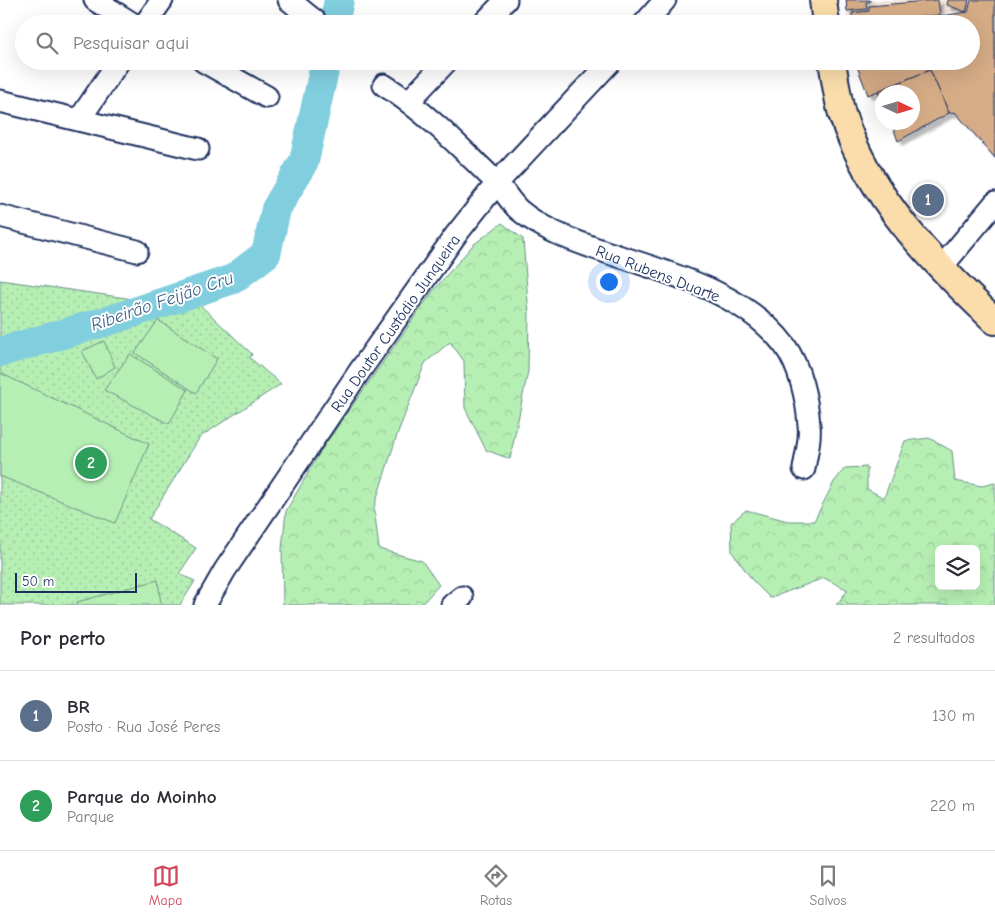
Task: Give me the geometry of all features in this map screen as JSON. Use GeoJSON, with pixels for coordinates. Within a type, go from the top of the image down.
{"type":"FeatureCollection","features":[{"type":"Feature","properties":{"kind":"main road"},"geometry":{"type":"LineString","coordinates":[[823,0],[825,15]]}},
{"type":"Feature","properties":{"kind":"main road"},"geometry":{"type":"LineString","coordinates":[[834,70],[842,113],[865,167],[887,206],[940,269],[995,321]]}},
{"type":"Feature","properties":{"kind":"street"},"geometry":{"type":"LineString","coordinates":[[94,0],[118,15]]}},
{"type":"Feature","properties":{"kind":"street"},"geometry":{"type":"LineString","coordinates":[[151,15],[162,0]]}},
{"type":"Feature","properties":{"kind":"street"},"geometry":{"type":"LineString","coordinates":[[289,0],[308,15]]}},
{"type":"Feature","properties":{"kind":"street"},"geometry":{"type":"LineString","coordinates":[[492,15],[506,0]]}},
{"type":"Feature","properties":{"kind":"street"},"geometry":{"type":"LineString","coordinates":[[652,15],[665,0]]}},
{"type":"Feature","properties":{"kind":"street"},"geometry":{"type":"LineString","coordinates":[[79,120],[113,70]]}},
{"type":"Feature","properties":{"kind":"street"},"geometry":{"type":"LineString","coordinates":[[219,70],[267,97]]}},
{"type":"Feature","properties":{"kind":"street"},"geometry":{"type":"LineString","coordinates":[[409,101],[438,70]]}},
{"type":"Feature","properties":{"kind":"street","name":"Rua Doutor Custódio Junqueira"},"geometry":{"type":"LineString","coordinates":[[205,605],[225,570],[359,372],[455,236],[497,183],[603,70]]}},
{"type":"Feature","properties":{"kind":"street","name":"Rua Rubens Duarte"},"geometry":{"type":"LineString","coordinates":[[384,84],[409,101],[497,183],[519,210],[550,229],[593,248],[666,273],[720,296],[757,316],[786,347],[803,386],[810,426],[804,470]]}},
{"type":"Feature","properties":{"kind":"street"},"geometry":{"type":"LineString","coordinates":[[0,101],[198,149]]}},
{"type":"Feature","properties":{"kind":"street"},"geometry":{"type":"LineString","coordinates":[[940,269],[995,203]]}},
{"type":"Feature","properties":{"kind":"street"},"geometry":{"type":"LineString","coordinates":[[0,216],[137,251]]}},
{"type":"Feature","properties":{"kind":"shaded area"},"geometry":{"type":"Polygon","coordinates":[[[846,0],[969,0],[966,11],[927,15],[847,15],[846,0]]]}},
{"type":"Feature","properties":{"kind":"green space"},"geometry":{"type":"Polygon","coordinates":[[[502,223],[523,239],[529,315],[528,371],[510,459],[486,450],[465,408],[464,361],[450,342],[425,363],[398,432],[374,507],[379,549],[422,561],[439,585],[421,605],[283,605],[282,549],[286,511],[323,447],[433,291],[473,245],[502,223]]]}},
{"type":"Feature","properties":{"kind":"green space"},"geometry":{"type":"Polygon","coordinates":[[[0,280],[182,306],[199,304],[252,354],[250,358],[281,384],[200,437],[149,519],[196,548],[179,574],[195,581],[180,605],[0,605],[0,280]]]}},
{"type":"Feature","properties":{"kind":"green space"},"geometry":{"type":"Polygon","coordinates":[[[158,320],[217,359],[196,393],[135,353],[158,320]]]}},
{"type":"Feature","properties":{"kind":"green space"},"geometry":{"type":"Polygon","coordinates":[[[104,341],[115,367],[96,379],[82,351],[104,341]]]}},
{"type":"Feature","properties":{"kind":"green space"},"geometry":{"type":"Polygon","coordinates":[[[130,354],[188,390],[169,424],[104,390],[130,354]]]}},
{"type":"Feature","properties":{"kind":"green space"},"geometry":{"type":"Polygon","coordinates":[[[0,373],[149,444],[115,523],[0,476],[0,373]]]}},
{"type":"Feature","properties":{"kind":"green space"},"geometry":{"type":"Polygon","coordinates":[[[929,438],[952,451],[955,481],[982,486],[995,483],[995,605],[836,605],[848,590],[824,578],[770,598],[753,581],[732,552],[731,523],[746,510],[788,521],[814,521],[834,482],[845,468],[867,467],[867,489],[884,498],[905,441],[929,438]]]}},
{"type":"Feature","properties":{"kind":"green space"},"geometry":{"type":"Polygon","coordinates":[[[158,580],[161,605],[78,605],[77,602],[158,580]]]}},
{"type":"Feature","properties":{"kind":"building"},"geometry":{"type":"Polygon","coordinates":[[[846,0],[870,0],[870,2],[866,2],[867,9],[847,11],[846,0]]]}},
{"type":"Feature","properties":{"kind":"building"},"geometry":{"type":"Polygon","coordinates":[[[938,0],[940,15],[852,15],[852,13],[869,11],[869,6],[938,0]]]}},
{"type":"Feature","properties":{"kind":"building"},"geometry":{"type":"Polygon","coordinates":[[[948,0],[969,0],[966,12],[947,5],[948,0]]]}},
{"type":"Feature","properties":{"kind":"building"},"geometry":{"type":"Polygon","coordinates":[[[971,0],[995,0],[995,158],[955,112],[949,113],[930,70],[980,70],[980,15],[947,15],[968,12],[971,0]]]}},
{"type":"Feature","properties":{"kind":"building"},"geometry":{"type":"Polygon","coordinates":[[[858,70],[930,70],[893,85],[875,85],[875,92],[868,95],[858,70]]]}},
{"type":"Feature","properties":{"kind":"building"},"geometry":{"type":"Polygon","coordinates":[[[930,70],[949,113],[920,129],[920,85],[893,85],[930,70]]]}},
{"type":"Feature","properties":{"kind":"building"},"geometry":{"type":"Polygon","coordinates":[[[894,130],[918,130],[898,141],[894,130]]]}},
{"type":"Feature","properties":{"kind":"waterway","name":"Ribeirão Feijão Cru"},"geometry":{"type":"LineString","coordinates":[[336,15],[339,0]]}},
{"type":"Feature","properties":{"kind":"waterway","name":"Ribeirão Feijão Cru"},"geometry":{"type":"LineString","coordinates":[[0,352],[114,319],[233,279],[266,254],[276,209],[304,161],[324,70]]}},
{"type":"Feature","properties":{"kind":"place","name":"BR"},"geometry":{"type":"Point","coordinates":[928,200]}},
{"type":"Feature","properties":{"kind":"place","name":"Parque do Moinho"},"geometry":{"type":"Point","coordinates":[91,463]}}]}
